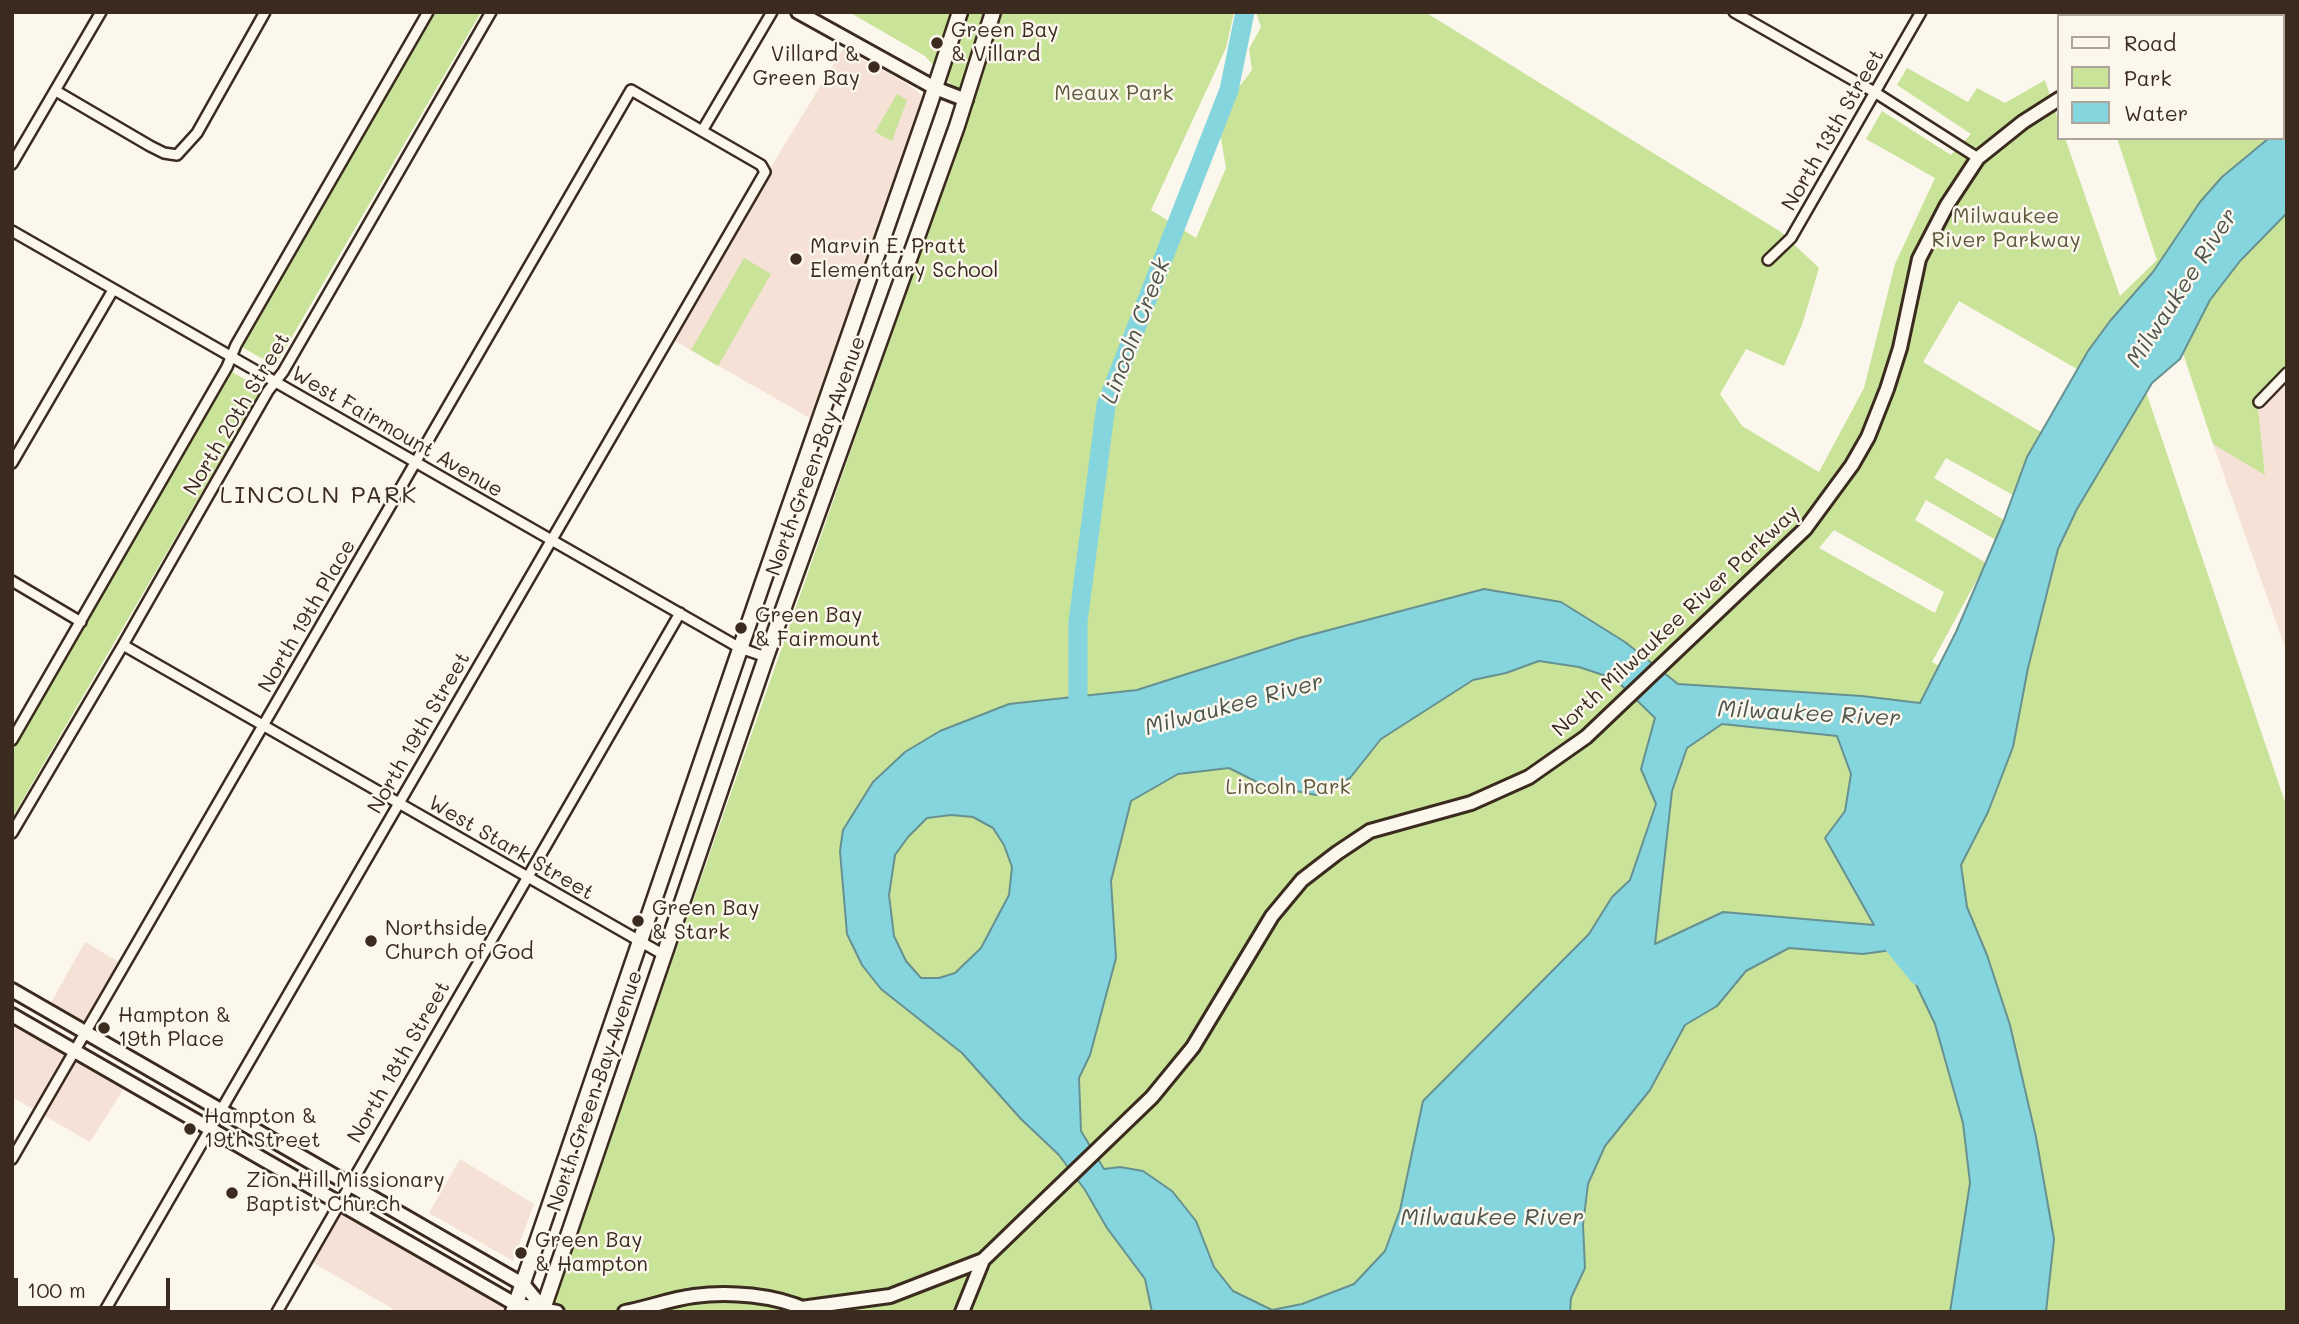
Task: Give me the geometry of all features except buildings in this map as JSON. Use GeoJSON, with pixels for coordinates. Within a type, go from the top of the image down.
{"type":"FeatureCollection","features":[{"type":"Feature","properties":{"kind":"main road","name":"North Green Bay Avenue"},"geometry":{"type":"LineString","coordinates":[[514,1308],[960,12]]}},
{"type":"Feature","properties":{"kind":"main road","name":"North Green Bay Avenue"},"geometry":{"type":"LineString","coordinates":[[547,1311],[766,657],[966,100],[993,12]]}},
{"type":"Feature","properties":{"kind":"street"},"geometry":{"type":"LineString","coordinates":[[12,164],[101,12]]}},
{"type":"Feature","properties":{"kind":"street"},"geometry":{"type":"LineString","coordinates":[[56,91],[150,146],[164,153],[177,155],[197,133],[265,12]]}},
{"type":"Feature","properties":{"kind":"street","name":"North 20th Street"},"geometry":{"type":"LineString","coordinates":[[12,740],[428,12]]}},
{"type":"Feature","properties":{"kind":"street","name":"North 20th Street"},"geometry":{"type":"LineString","coordinates":[[12,833],[491,12]]}},
{"type":"Feature","properties":{"kind":"street"},"geometry":{"type":"LineString","coordinates":[[702,131],[772,12]]}},
{"type":"Feature","properties":{"kind":"street"},"geometry":{"type":"LineString","coordinates":[[798,12],[936,88],[966,100]]}},
{"type":"Feature","properties":{"kind":"street"},"geometry":{"type":"LineString","coordinates":[[1734,12],[1876,93],[1978,158]]}},
{"type":"Feature","properties":{"kind":"street","name":"North 13th Street"},"geometry":{"type":"LineString","coordinates":[[1768,260],[1791,238],[1921,12]]}},
{"type":"Feature","properties":{"kind":"street","name":"North 19th Place"},"geometry":{"type":"LineString","coordinates":[[12,1159],[631,90],[702,131]]}},
{"type":"Feature","properties":{"kind":"street","name":"North Milwaukee River Parkway"},"geometry":{"type":"LineString","coordinates":[[625,1312],[695,1296],[738,1295],[778,1301],[806,1310],[890,1296],[983,1259],[1152,1097],[1194,1046],[1272,916],[1302,880],[1337,852],[1370,831],[1471,803],[1529,777],[1586,737],[1805,529],[1853,465],[1868,436],[1900,348],[1919,259],[1947,205],[1978,158],[2023,122],[2058,100]]}},
{"type":"Feature","properties":{"kind":"street","name":"North 19th Street"},"geometry":{"type":"LineString","coordinates":[[104,1312],[765,172],[761,165],[702,131]]}},
{"type":"Feature","properties":{"kind":"street","name":"West Fairmount Avenue"},"geometry":{"type":"LineString","coordinates":[[12,231],[740,648],[766,657]]}},
{"type":"Feature","properties":{"kind":"street"},"geometry":{"type":"LineString","coordinates":[[12,463],[113,290]]}},
{"type":"Feature","properties":{"kind":"street"},"geometry":{"type":"LineString","coordinates":[[2259,402],[2287,373]]}},
{"type":"Feature","properties":{"kind":"street"},"geometry":{"type":"LineString","coordinates":[[12,581],[80,622]]}},
{"type":"Feature","properties":{"kind":"street","name":"North 18th Street"},"geometry":{"type":"LineString","coordinates":[[276,1312],[680,613]]}},
{"type":"Feature","properties":{"kind":"street","name":"West Stark Street"},"geometry":{"type":"LineString","coordinates":[[123,645],[664,955]]}},
{"type":"Feature","properties":{"kind":"street"},"geometry":{"type":"LineString","coordinates":[[12,990],[524,1285],[547,1311]]}},
{"type":"Feature","properties":{"kind":"street"},"geometry":{"type":"LineString","coordinates":[[12,1015],[339,1203],[514,1308],[547,1311]]}},
{"type":"Feature","properties":{"kind":"street","name":"North Milwaukee River Parkway"},"geometry":{"type":"LineString","coordinates":[[962,1312],[983,1259]]}},
{"type":"Feature","properties":{"kind":"shaded area","name":"Marvin E. Pratt Elementary School"},"geometry":{"type":"Polygon","coordinates":[[[843,49],[897,78],[916,90],[925,100],[815,421],[675,341],[769,177],[771,167],[843,49]]]}},
{"type":"Feature","properties":{"kind":"shaded area"},"geometry":{"type":"Polygon","coordinates":[[[2287,380],[2287,653],[2213,444],[2265,474],[2258,409],[2287,380]]]}},
{"type":"Feature","properties":{"kind":"shaded area"},"geometry":{"type":"Polygon","coordinates":[[[85,942],[124,965],[85,1032],[47,1010],[85,942]]]}},
{"type":"Feature","properties":{"kind":"shaded area"},"geometry":{"type":"Polygon","coordinates":[[[12,1015],[128,1082],[90,1142],[12,1097],[12,1015]]]}},
{"type":"Feature","properties":{"kind":"shaded area"},"geometry":{"type":"Polygon","coordinates":[[[460,1159],[534,1204],[513,1261],[429,1213],[460,1159]]]}},
{"type":"Feature","properties":{"kind":"shaded area"},"geometry":{"type":"Polygon","coordinates":[[[339,1203],[515,1304],[513,1312],[398,1312],[307,1259],[339,1203]]]}},
{"type":"Feature","properties":{"kind":"green space"},"geometry":{"type":"Polygon","coordinates":[[[434,12],[481,12],[275,366],[240,346],[434,12]]]}},
{"type":"Feature","properties":{"kind":"green space","name":"Lincoln Park"},"geometry":{"type":"Polygon","coordinates":[[[849,12],[1234,12],[1226,48],[1151,210],[1196,238],[1226,168],[1220,133],[1239,87],[1252,70],[1249,49],[1261,27],[1256,12],[1425,12],[1781,232],[1819,268],[1802,325],[1784,366],[1746,349],[1720,394],[1742,426],[1819,472],[1864,388],[1895,264],[1935,178],[1866,139],[1882,111],[1951,155],[1971,134],[1897,85],[1907,68],[1968,102],[1977,88],[2005,103],[2045,80],[2058,119],[2058,140],[2066,140],[2120,296],[2157,260],[2118,140],[2269,140],[2287,213],[2287,366],[2257,398],[2265,475],[2213,444],[2180,344],[2099,336],[2077,369],[1959,301],[1923,362],[2041,432],[2013,495],[1946,458],[1934,478],[2004,520],[1996,540],[1926,500],[1915,520],[1986,563],[1932,662],[1943,668],[2142,380],[2287,808],[2287,1312],[551,1312],[971,107],[925,56],[849,12]],[[1834,530],[1819,548],[1935,613],[1944,592],[1834,530]]]}},
{"type":"Feature","properties":{"kind":"green space"},"geometry":{"type":"Polygon","coordinates":[[[2287,12],[2285,124],[2285,14],[2224,14],[2287,12]]]}},
{"type":"Feature","properties":{"kind":"green space"},"geometry":{"type":"Polygon","coordinates":[[[897,94],[907,100],[892,141],[875,132],[897,94]]]}},
{"type":"Feature","properties":{"kind":"green space"},"geometry":{"type":"Polygon","coordinates":[[[744,258],[771,274],[718,366],[691,350],[744,258]]]}},
{"type":"Feature","properties":{"kind":"green space"},"geometry":{"type":"Polygon","coordinates":[[[232,372],[262,389],[12,818],[12,751],[232,372]]]}},
{"type":"Feature","properties":{"kind":"water","name":"Milwaukee River"},"geometry":{"type":"Polygon","coordinates":[[[2287,123],[2287,213],[2240,261],[2210,300],[2180,359],[2152,383],[2077,509],[2058,549],[2028,668],[2013,747],[1988,812],[1961,865],[1967,907],[1987,955],[2010,1025],[2036,1137],[2054,1239],[2046,1312],[1950,1312],[1970,1183],[1963,1123],[1935,1024],[1899,949],[1863,954],[1789,948],[1746,971],[1717,1006],[1685,1025],[1650,1090],[1605,1146],[1588,1184],[1583,1225],[1585,1268],[1571,1298],[1570,1312],[1152,1312],[1145,1279],[1107,1228],[1085,1190],[1059,1155],[1021,1119],[962,1053],[881,989],[862,965],[847,934],[840,851],[843,830],[873,782],[905,752],[940,731],[1009,704],[1137,690],[1299,638],[1484,589],[1561,602],[1625,642],[1678,684],[1862,696],[1920,703],[1956,632],[2004,520],[2027,457],[2088,351],[2153,272],[2200,202],[2222,177],[2267,140],[2285,140],[2287,123]],[[1539,661],[1506,673],[1473,680],[1381,739],[1350,778],[1316,795],[1261,784],[1229,768],[1178,774],[1131,801],[1111,881],[1116,958],[1090,1055],[1079,1078],[1081,1131],[1104,1169],[1120,1167],[1143,1171],[1172,1191],[1196,1221],[1214,1267],[1233,1291],[1272,1310],[1302,1304],[1354,1284],[1385,1251],[1400,1210],[1423,1101],[1589,934],[1612,897],[1630,880],[1656,804],[1641,769],[1655,718],[1615,679],[1579,667],[1539,661]],[[1722,724],[1687,748],[1672,791],[1655,944],[1723,912],[1874,925],[1825,838],[1845,811],[1851,774],[1837,736],[1722,724]],[[951,815],[927,818],[895,855],[889,895],[894,936],[906,961],[921,978],[939,978],[955,973],[981,948],[1009,895],[1012,867],[1004,845],[993,828],[973,817],[951,815]]]}},
{"type":"Feature","properties":{"kind":"waterway","name":"Lincoln Creek"},"geometry":{"type":"LineString","coordinates":[[1078,723],[1078,622],[1106,405],[1229,90],[1245,12]]}},
{"type":"Feature","properties":{"kind":"waterway","name":"Milwaukee River"},"geometry":{"type":"LineString","coordinates":[[1882,931],[1919,976]]}},
{"type":"Feature","properties":{"kind":"place","name":"Green Bay & Villard"},"geometry":{"type":"Point","coordinates":[937,43]}},
{"type":"Feature","properties":{"kind":"place","name":"Villard & Green Bay"},"geometry":{"type":"Point","coordinates":[874,67]}},
{"type":"Feature","properties":{"kind":"place","name":"Marvin E. Pratt Elementary School"},"geometry":{"type":"Point","coordinates":[796,259]}},
{"type":"Feature","properties":{"kind":"place","name":"Green Bay & Fairmount"},"geometry":{"type":"Point","coordinates":[741,628]}},
{"type":"Feature","properties":{"kind":"place","name":"Green Bay & Stark"},"geometry":{"type":"Point","coordinates":[638,921]}},
{"type":"Feature","properties":{"kind":"place","name":"Northside Church of God"},"geometry":{"type":"Point","coordinates":[371,941]}},
{"type":"Feature","properties":{"kind":"place","name":"Hampton & 19th Place"},"geometry":{"type":"Point","coordinates":[104,1028]}},
{"type":"Feature","properties":{"kind":"place","name":"Hampton & 19th Street"},"geometry":{"type":"Point","coordinates":[190,1129]}},
{"type":"Feature","properties":{"kind":"place","name":"Zion Hill Missionary Baptist Church"},"geometry":{"type":"Point","coordinates":[232,1193]}},
{"type":"Feature","properties":{"kind":"place","name":"Green Bay & Hampton"},"geometry":{"type":"Point","coordinates":[521,1253]}},
{"type":"Feature","properties":{"kind":"district","name":"LINCOLN PARK"},"geometry":{"type":"Point","coordinates":[319,496]}},
{"type":"Feature","properties":{"kind":"park label","name":"Meaux Park"},"geometry":{"type":"Point","coordinates":[1114,94]}},
{"type":"Feature","properties":{"kind":"park label","name":"Milwaukee River Parkway"},"geometry":{"type":"Point","coordinates":[2006,229]}}]}
